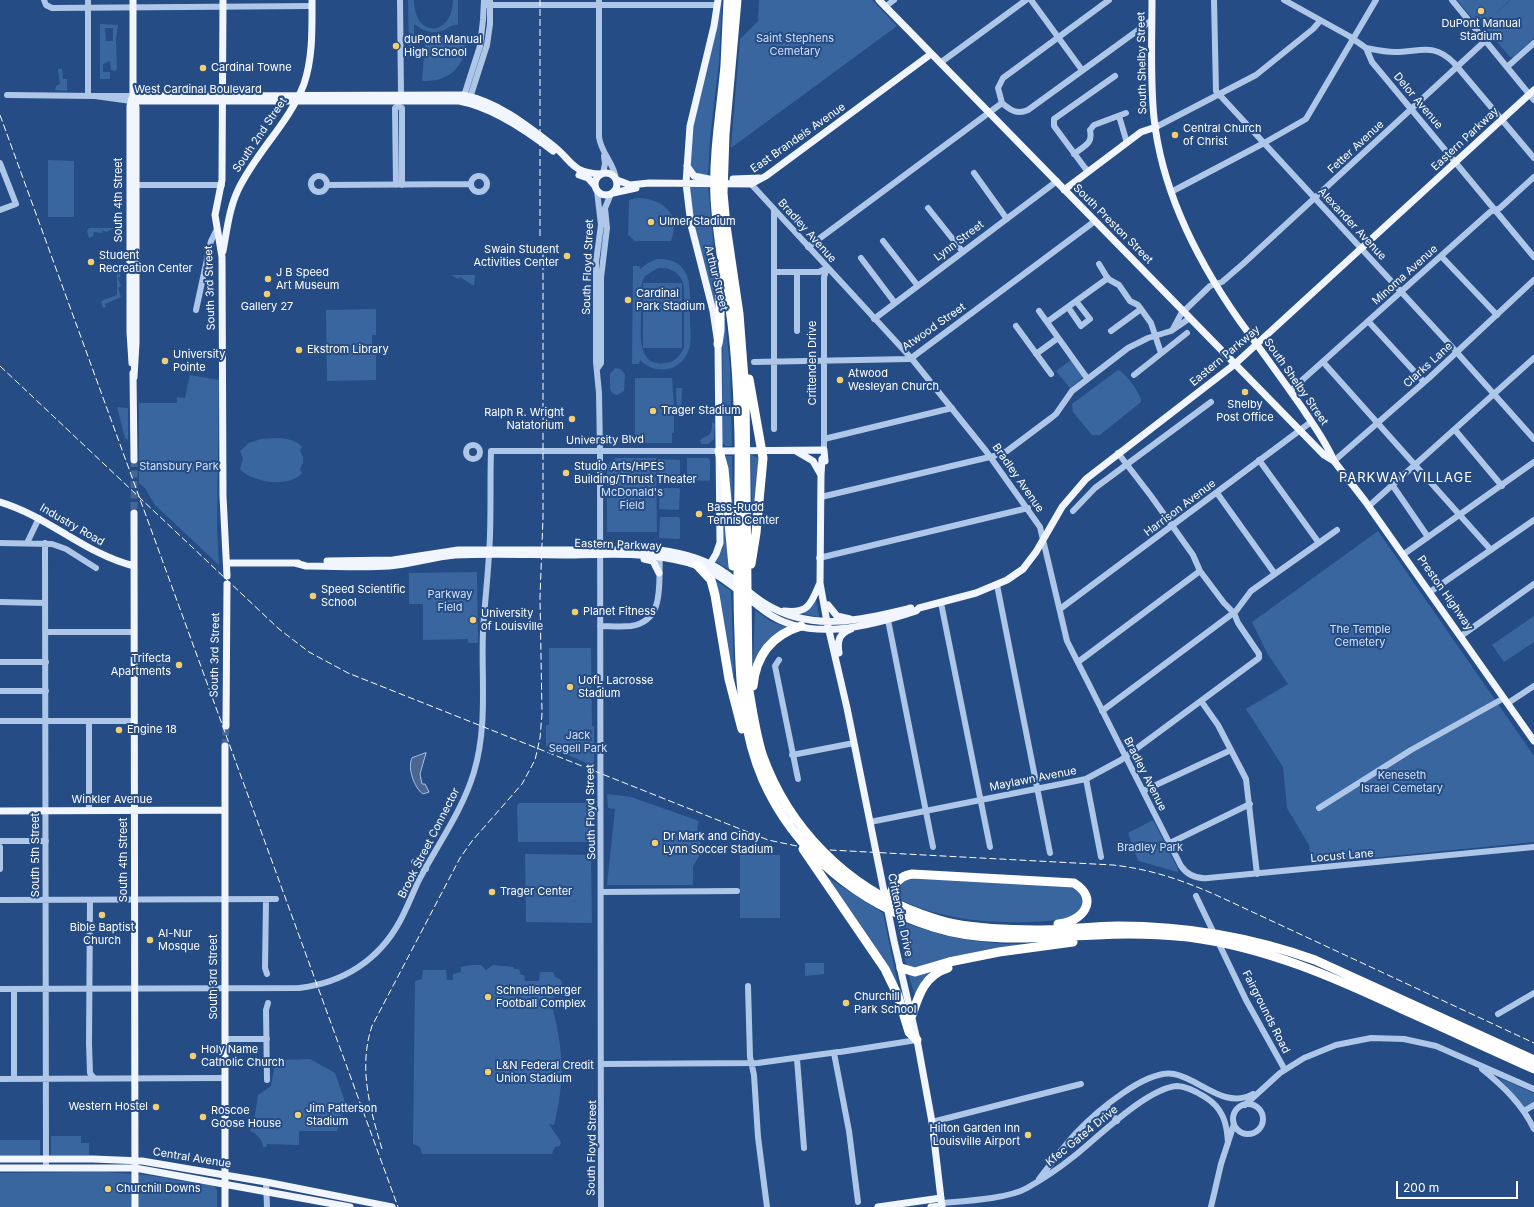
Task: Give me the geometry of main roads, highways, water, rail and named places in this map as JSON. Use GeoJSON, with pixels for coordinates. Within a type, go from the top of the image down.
{"type":"FeatureCollection","features":[{"type":"Feature","properties":{"kind":"highway"},"geometry":{"type":"LineString","coordinates":[[728,0],[719,168],[719,194],[722,269],[728,296],[732,328],[742,439]]}},
{"type":"Feature","properties":{"kind":"highway"},"geometry":{"type":"LineString","coordinates":[[719,168],[737,0]]}},
{"type":"Feature","properties":{"kind":"highway"},"geometry":{"type":"LineString","coordinates":[[719,194],[726,226],[739,314],[743,362],[742,462],[750,596],[747,601],[748,672],[752,709],[763,756],[780,794],[793,816],[810,838],[836,864],[868,889],[905,908],[955,924],[997,929],[1117,926],[1182,929],[1304,966],[1534,1069]]}},
{"type":"Feature","properties":{"kind":"highway"},"geometry":{"type":"LineString","coordinates":[[718,344],[720,330],[719,278],[722,269]]}},
{"type":"Feature","properties":{"kind":"highway"},"geometry":{"type":"LineString","coordinates":[[743,362],[750,385],[762,451],[756,533],[748,574]]}},
{"type":"Feature","properties":{"kind":"highway"},"geometry":{"type":"LineString","coordinates":[[719,451],[724,469],[735,564]]}},
{"type":"Feature","properties":{"kind":"highway"},"geometry":{"type":"LineString","coordinates":[[742,462],[735,564],[733,572],[738,579],[740,682],[748,732],[762,779],[782,814],[800,840],[824,865],[844,882],[870,900],[907,918],[967,936],[996,938],[1120,934],[1205,936],[1229,935],[1290,951],[1322,963],[1534,1060]]}},
{"type":"Feature","properties":{"kind":"highway"},"geometry":{"type":"LineString","coordinates":[[700,563],[711,580],[714,588],[734,704],[742,729],[748,732]]}},
{"type":"Feature","properties":{"kind":"highway"},"geometry":{"type":"LineString","coordinates":[[752,709],[754,676],[764,652],[780,635],[802,626]]}},
{"type":"Feature","properties":{"kind":"highway"},"geometry":{"type":"LineString","coordinates":[[800,840],[804,851],[885,969],[898,996],[909,1032],[917,1040]]}},
{"type":"Feature","properties":{"kind":"highway"},"geometry":{"type":"LineString","coordinates":[[887,905],[892,888],[897,881],[912,874],[1068,881],[1074,882],[1083,891],[1086,899],[1086,908],[1078,918],[1068,922],[1036,926],[1028,929]]}},
{"type":"Feature","properties":{"kind":"highway"},"geometry":{"type":"LineString","coordinates":[[900,968],[915,972],[949,962],[984,955],[1120,934]]}},
{"type":"Feature","properties":{"kind":"highway"},"geometry":{"type":"LineString","coordinates":[[912,1015],[921,988],[930,977],[943,969],[984,955]]}},
{"type":"Feature","properties":{"kind":"main road","name":"South Preston Street"},"geometry":{"type":"LineString","coordinates":[[879,0],[1324,455],[1334,461]]}},
{"type":"Feature","properties":{"kind":"main road","name":"South Shelby Street"},"geometry":{"type":"LineString","coordinates":[[1152,0],[1153,94],[1156,127],[1162,159],[1171,192],[1192,242],[1215,284],[1311,422],[1330,451],[1334,461]]}},
{"type":"Feature","properties":{"kind":"main road","name":"Arthur Street"},"geometry":{"type":"LineString","coordinates":[[710,564],[720,543],[718,344],[713,311],[691,225],[686,183],[686,166],[690,126],[718,2]]}},
{"type":"Feature","properties":{"kind":"main road","name":"South 3rd Street"},"geometry":{"type":"LineString","coordinates":[[223,3],[222,185],[215,213],[222,257],[223,496],[227,576]]}},
{"type":"Feature","properties":{"kind":"main road","name":"South 2nd Street"},"geometry":{"type":"LineString","coordinates":[[222,257],[232,205],[241,184],[298,98],[307,73],[312,49],[312,3]]}},
{"type":"Feature","properties":{"kind":"main road","name":"South 4th Street"},"geometry":{"type":"LineString","coordinates":[[133,4],[133,185],[136,343],[134,377],[134,460]]}},
{"type":"Feature","properties":{"kind":"main road","name":"East Brandeis Avenue"},"geometry":{"type":"LineString","coordinates":[[616,180],[630,185],[686,183],[751,184],[766,176],[931,54]]}},
{"type":"Feature","properties":{"kind":"main road","name":"Eastern Parkway"},"geometry":{"type":"LineString","coordinates":[[855,623],[915,607],[919,608],[941,603],[997,585],[1023,569],[1036,552],[1070,497],[1094,472],[1235,364],[1502,120],[1533,94]]}},
{"type":"Feature","properties":{"kind":"main road","name":"West Cardinal Boulevard"},"geometry":{"type":"LineString","coordinates":[[133,99],[466,99]]}},
{"type":"Feature","properties":{"kind":"main road"},"geometry":{"type":"LineString","coordinates":[[466,99],[486,101],[501,108],[553,145],[578,170],[584,173],[610,173],[616,180],[617,187],[612,194],[603,195],[574,173],[549,148],[501,116],[466,99]]}},
{"type":"Feature","properties":{"kind":"main road"},"geometry":{"type":"LineString","coordinates":[[1064,190],[1145,130],[1156,127]]}},
{"type":"Feature","properties":{"kind":"main road"},"geometry":{"type":"LineString","coordinates":[[686,166],[689,172],[701,178],[753,178],[766,176]]}},
{"type":"Feature","properties":{"kind":"main road"},"geometry":{"type":"LineString","coordinates":[[574,173],[588,178],[597,191]]}},
{"type":"Feature","properties":{"kind":"main road"},"geometry":{"type":"LineString","coordinates":[[597,191],[596,180],[602,174]]}},
{"type":"Feature","properties":{"kind":"main road","name":"East Brandeis Avenue"},"geometry":{"type":"LineString","coordinates":[[612,194],[659,184]]}},
{"type":"Feature","properties":{"kind":"main road"},"geometry":{"type":"LineString","coordinates":[[215,213],[220,221],[228,222]]}},
{"type":"Feature","properties":{"kind":"main road"},"geometry":{"type":"LineString","coordinates":[[719,451],[794,450],[824,454]]}},
{"type":"Feature","properties":{"kind":"main road"},"geometry":{"type":"LineString","coordinates":[[794,450],[802,453],[813,461],[821,474]]}},
{"type":"Feature","properties":{"kind":"main road","name":"Crittenden Drive"},"geometry":{"type":"LineString","coordinates":[[823,496],[821,474],[822,459],[824,454]]}},
{"type":"Feature","properties":{"kind":"main road","name":"Crittenden Drive"},"geometry":{"type":"LineString","coordinates":[[824,454],[820,584],[900,968],[917,1040],[932,1122],[941,1204]]}},
{"type":"Feature","properties":{"kind":"main road","name":"Preston Highway"},"geometry":{"type":"LineString","coordinates":[[1334,461],[1404,554],[1534,741]]}},
{"type":"Feature","properties":{"kind":"main road","name":"Industry Road"},"geometry":{"type":"LineString","coordinates":[[0,502],[13,506],[39,518],[107,558],[134,566]]}},
{"type":"Feature","properties":{"kind":"main road","name":"South 4th Street"},"geometry":{"type":"LineString","coordinates":[[134,513],[135,1207]]}},
{"type":"Feature","properties":{"kind":"main road","name":"Eastern Parkway"},"geometry":{"type":"LineString","coordinates":[[227,563],[296,563],[306,566],[388,566],[467,552],[668,551],[685,554],[700,563],[720,576],[772,616],[802,626],[888,620],[916,611],[919,608]]}},
{"type":"Feature","properties":{"kind":"main road","name":"Eastern Parkway"},"geometry":{"type":"LineString","coordinates":[[615,552],[710,564],[776,610],[804,620],[829,625]]}},
{"type":"Feature","properties":{"kind":"main road"},"geometry":{"type":"LineString","coordinates":[[626,554],[652,560],[659,572]]}},
{"type":"Feature","properties":{"kind":"main road","name":"Crittenden Drive"},"geometry":{"type":"LineString","coordinates":[[822,558],[829,625]]}},
{"type":"Feature","properties":{"kind":"main road","name":"South 3rd Street"},"geometry":{"type":"LineString","coordinates":[[226,726],[227,584]]}},
{"type":"Feature","properties":{"kind":"main road"},"geometry":{"type":"LineString","coordinates":[[776,610],[793,612],[806,608],[813,601],[820,584]]}},
{"type":"Feature","properties":{"kind":"main road"},"geometry":{"type":"LineString","coordinates":[[828,605],[837,616],[855,623]]}},
{"type":"Feature","properties":{"kind":"main road"},"geometry":{"type":"LineString","coordinates":[[836,661],[839,654],[838,644],[840,636],[855,623]]}},
{"type":"Feature","properties":{"kind":"main road","name":"South 3rd Street"},"geometry":{"type":"LineString","coordinates":[[225,746],[225,1207]]}},
{"type":"Feature","properties":{"kind":"main road","name":"Winkler Avenue"},"geometry":{"type":"LineString","coordinates":[[0,811],[225,810]]}},
{"type":"Feature","properties":{"kind":"main road","name":"Central Avenue"},"geometry":{"type":"LineString","coordinates":[[0,1159],[47,1159],[135,1164],[225,1175],[392,1207]]}},
{"type":"Feature","properties":{"kind":"main road","name":"Central Avenue"},"geometry":{"type":"LineString","coordinates":[[0,1168],[46,1168],[135,1164],[350,1207]]}},
{"type":"Feature","properties":{"kind":"main road"},"geometry":{"type":"LineString","coordinates":[[878,1207],[941,1204]]}},
{"type":"Feature","properties":{"kind":"main road"},"geometry":{"type":"LineString","coordinates":[[930,1207],[941,1204]]}},
{"type":"Feature","properties":{"kind":"tunnel"},"geometry":{"type":"LineString","coordinates":[[134,460],[134,513]]}},
{"type":"Feature","properties":{"kind":"tunnel"},"geometry":{"type":"LineString","coordinates":[[225,746],[226,726]]}},
{"type":"Feature","properties":{"kind":"railway"},"geometry":{"type":"LineString","coordinates":[[540,0],[540,236]]}},
{"type":"Feature","properties":{"kind":"railway"},"geometry":{"type":"LineString","coordinates":[[0,115],[398,1207]]}},
{"type":"Feature","properties":{"kind":"railway"},"geometry":{"type":"LineString","coordinates":[[382,1149],[373,1119],[367,1088],[366,1057],[372,1026],[460,858],[472,841],[522,784],[535,760],[540,738],[542,714],[540,597],[543,518],[543,253]]}},
{"type":"Feature","properties":{"kind":"railway"},"geometry":{"type":"LineString","coordinates":[[0,366],[279,629],[309,652],[348,673],[768,840],[797,846],[830,850],[1113,865],[1140,869],[1166,876],[1216,895],[1534,1043]]}},
{"type":"Feature","properties":{"kind":"place","name":"DuPont Manual Stadium"},"geometry":{"type":"Point","coordinates":[1481,11]}},
{"type":"Feature","properties":{"kind":"place","name":"duPont Manual High School"},"geometry":{"type":"Point","coordinates":[396,46]}},
{"type":"Feature","properties":{"kind":"place","name":"Cardinal Towne"},"geometry":{"type":"Point","coordinates":[203,68]}},
{"type":"Feature","properties":{"kind":"place","name":"Central Church of Christ"},"geometry":{"type":"Point","coordinates":[1175,135]}},
{"type":"Feature","properties":{"kind":"place","name":"Ulmer Stadium"},"geometry":{"type":"Point","coordinates":[651,222]}},
{"type":"Feature","properties":{"kind":"place","name":"Swain Student Activities Center"},"geometry":{"type":"Point","coordinates":[567,256]}},
{"type":"Feature","properties":{"kind":"place","name":"Student Recreation Center"},"geometry":{"type":"Point","coordinates":[91,262]}},
{"type":"Feature","properties":{"kind":"place","name":"J B Speed Art Museum"},"geometry":{"type":"Point","coordinates":[268,279]}},
{"type":"Feature","properties":{"kind":"place","name":"Gallery 27"},"geometry":{"type":"Point","coordinates":[267,294]}},
{"type":"Feature","properties":{"kind":"place","name":"Cardinal Park Stadium"},"geometry":{"type":"Point","coordinates":[628,300]}},
{"type":"Feature","properties":{"kind":"place","name":"Ekstrom Library"},"geometry":{"type":"Point","coordinates":[299,350]}},
{"type":"Feature","properties":{"kind":"place","name":"University Pointe"},"geometry":{"type":"Point","coordinates":[165,361]}},
{"type":"Feature","properties":{"kind":"place","name":"Atwood Wesleyan Church"},"geometry":{"type":"Point","coordinates":[840,380]}},
{"type":"Feature","properties":{"kind":"place","name":"Shelby Post Office"},"geometry":{"type":"Point","coordinates":[1245,392]}},
{"type":"Feature","properties":{"kind":"place","name":"Trager Stadium"},"geometry":{"type":"Point","coordinates":[653,411]}},
{"type":"Feature","properties":{"kind":"place","name":"Ralph R. Wright Natatorium"},"geometry":{"type":"Point","coordinates":[572,419]}},
{"type":"Feature","properties":{"kind":"place","name":"Studio Arts/HPES Building/Thrust Theater"},"geometry":{"type":"Point","coordinates":[566,473]}},
{"type":"Feature","properties":{"kind":"place","name":"Bass-Rudd Tennis Center"},"geometry":{"type":"Point","coordinates":[699,514]}},
{"type":"Feature","properties":{"kind":"place","name":"Speed Scientific School"},"geometry":{"type":"Point","coordinates":[313,596]}},
{"type":"Feature","properties":{"kind":"place","name":"Planet Fitness"},"geometry":{"type":"Point","coordinates":[575,612]}},
{"type":"Feature","properties":{"kind":"place","name":"University of Louisville"},"geometry":{"type":"Point","coordinates":[473,620]}},
{"type":"Feature","properties":{"kind":"place","name":"Trifecta Apartments"},"geometry":{"type":"Point","coordinates":[179,665]}},
{"type":"Feature","properties":{"kind":"place","name":"UofL Lacrosse Stadium"},"geometry":{"type":"Point","coordinates":[570,687]}},
{"type":"Feature","properties":{"kind":"place","name":"Engine 18"},"geometry":{"type":"Point","coordinates":[119,730]}},
{"type":"Feature","properties":{"kind":"place","name":"Dr Mark and Cindy Lynn Soccer Stadium"},"geometry":{"type":"Point","coordinates":[655,843]}},
{"type":"Feature","properties":{"kind":"place","name":"Trager Center"},"geometry":{"type":"Point","coordinates":[492,892]}},
{"type":"Feature","properties":{"kind":"place","name":"Bible Baptist Church"},"geometry":{"type":"Point","coordinates":[102,915]}},
{"type":"Feature","properties":{"kind":"place","name":"Al-Nur Mosque"},"geometry":{"type":"Point","coordinates":[150,940]}},
{"type":"Feature","properties":{"kind":"place","name":"Schnellenberger Football Complex"},"geometry":{"type":"Point","coordinates":[488,997]}},
{"type":"Feature","properties":{"kind":"place","name":"Churchill Park School"},"geometry":{"type":"Point","coordinates":[846,1003]}},
{"type":"Feature","properties":{"kind":"place","name":"Holy Name Catholic Church"},"geometry":{"type":"Point","coordinates":[193,1056]}},
{"type":"Feature","properties":{"kind":"place","name":"L&N Federal Credit Union Stadium"},"geometry":{"type":"Point","coordinates":[488,1072]}},
{"type":"Feature","properties":{"kind":"place","name":"Western Hostel"},"geometry":{"type":"Point","coordinates":[156,1107]}},
{"type":"Feature","properties":{"kind":"place","name":"Jim Patterson Stadium"},"geometry":{"type":"Point","coordinates":[298,1115]}},
{"type":"Feature","properties":{"kind":"place","name":"Roscoe Goose House"},"geometry":{"type":"Point","coordinates":[203,1117]}},
{"type":"Feature","properties":{"kind":"place","name":"Hilton Garden Inn Louisville Airport"},"geometry":{"type":"Point","coordinates":[1028,1135]}},
{"type":"Feature","properties":{"kind":"place","name":"Churchill Downs"},"geometry":{"type":"Point","coordinates":[108,1189]}},
{"type":"Feature","properties":{"kind":"district","name":"PARKWAY VILLAGE"},"geometry":{"type":"Point","coordinates":[1406,478]}},
{"type":"Feature","properties":{"kind":"park label","name":"Saint Stephens Cemetary"},"geometry":{"type":"Point","coordinates":[795,45]}},
{"type":"Feature","properties":{"kind":"park label","name":"Stansbury Park"},"geometry":{"type":"Point","coordinates":[179,467]}},
{"type":"Feature","properties":{"kind":"park label","name":"McDonald's Field"},"geometry":{"type":"Point","coordinates":[632,499]}},
{"type":"Feature","properties":{"kind":"park label","name":"Parkway Field"},"geometry":{"type":"Point","coordinates":[450,601]}},
{"type":"Feature","properties":{"kind":"park label","name":"The Temple Cemetery"},"geometry":{"type":"Point","coordinates":[1360,636]}},
{"type":"Feature","properties":{"kind":"park label","name":"Jack Segell Park"},"geometry":{"type":"Point","coordinates":[578,742]}},
{"type":"Feature","properties":{"kind":"park label","name":"Keneseth Israel Cemetary"},"geometry":{"type":"Point","coordinates":[1402,782]}},
{"type":"Feature","properties":{"kind":"park label","name":"Bradley Park"},"geometry":{"type":"Point","coordinates":[1150,848]}}]}
